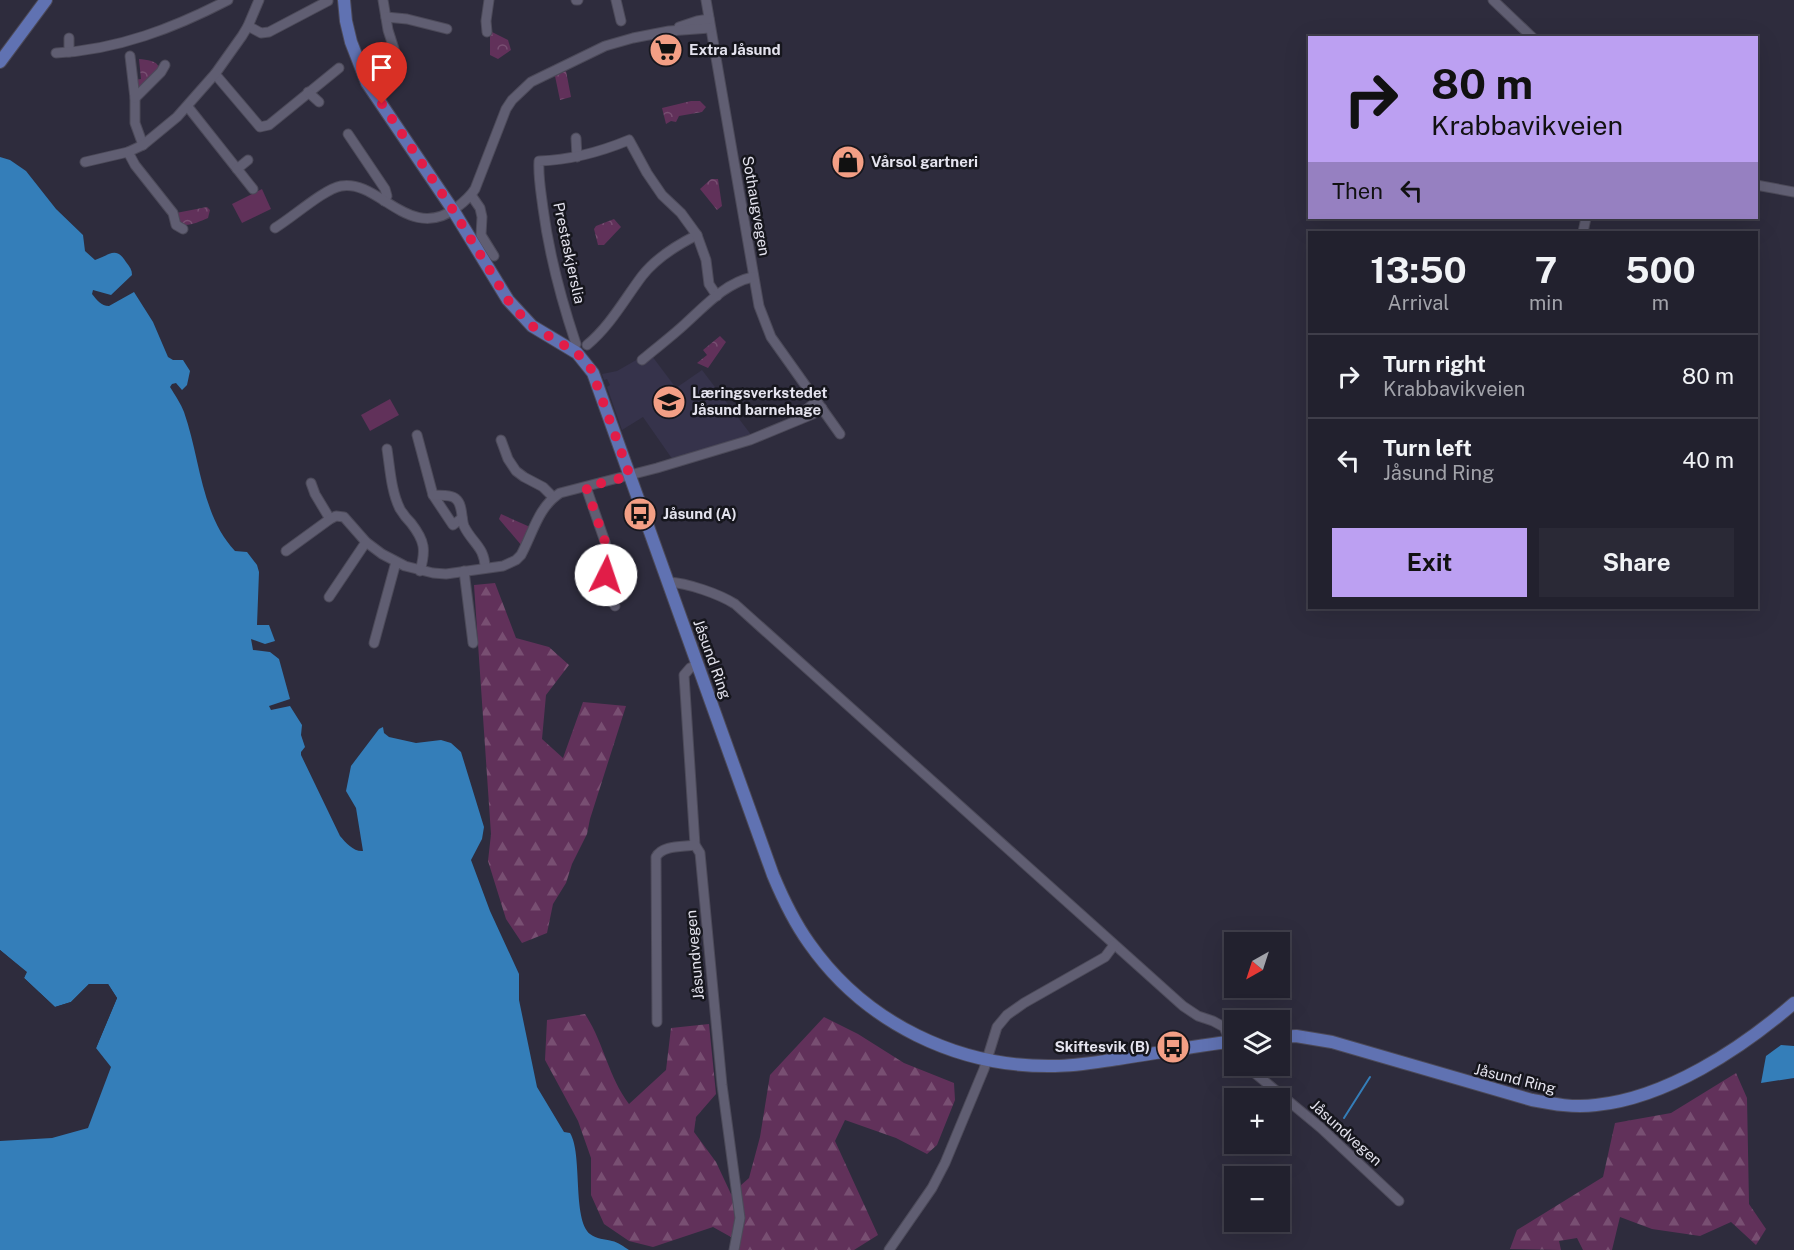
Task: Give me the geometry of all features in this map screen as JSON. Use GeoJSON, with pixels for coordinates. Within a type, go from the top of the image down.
{"type":"FeatureCollection","features":[{"type":"Feature","properties":{"kind":"main road"},"geometry":{"type":"LineString","coordinates":[[0,62],[46,0]]}},
{"type":"Feature","properties":{"kind":"main road","name":"Jåsund Ring"},"geometry":{"type":"LineString","coordinates":[[344,0],[351,42],[368,83],[453,210],[504,295],[532,326],[573,350],[583,358],[593,373],[776,882],[793,917],[817,954],[843,984],[868,1006],[893,1023],[934,1044],[986,1060],[1011,1064],[1057,1066],[1224,1045]]}},
{"type":"Feature","properties":{"kind":"main road","name":"Jåsund Ring"},"geometry":{"type":"LineString","coordinates":[[1290,1036],[1332,1042],[1532,1101],[1558,1105],[1595,1106],[1649,1093],[1690,1074],[1747,1039],[1794,1004]]}},
{"type":"Feature","properties":{"kind":"street"},"geometry":{"type":"LineString","coordinates":[[56,53],[111,46],[146,36],[193,18],[228,0]]}},
{"type":"Feature","properties":{"kind":"street"},"geometry":{"type":"LineString","coordinates":[[85,162],[128,152],[143,145],[159,134],[188,107],[248,27],[259,0]]}},
{"type":"Feature","properties":{"kind":"street"},"geometry":{"type":"LineString","coordinates":[[304,0],[308,10]]}},
{"type":"Feature","properties":{"kind":"street"},"geometry":{"type":"LineString","coordinates":[[383,0],[394,49]]}},
{"type":"Feature","properties":{"kind":"street"},"geometry":{"type":"LineString","coordinates":[[487,32],[489,0]]}},
{"type":"Feature","properties":{"kind":"street"},"geometry":{"type":"LineString","coordinates":[[616,0],[621,21]]}},
{"type":"Feature","properties":{"kind":"street","name":"Sothaugvegen"},"geometry":{"type":"LineString","coordinates":[[706,0],[759,306],[771,337],[840,434]]}},
{"type":"Feature","properties":{"kind":"street"},"geometry":{"type":"LineString","coordinates":[[1493,0],[1531,36]]}},
{"type":"Feature","properties":{"kind":"street"},"geometry":{"type":"LineString","coordinates":[[248,27],[266,33],[328,1]]}},
{"type":"Feature","properties":{"kind":"street"},"geometry":{"type":"LineString","coordinates":[[386,17],[406,19],[447,29]]}},
{"type":"Feature","properties":{"kind":"street"},"geometry":{"type":"LineString","coordinates":[[275,228],[328,192],[342,186],[356,187],[405,213],[420,218],[440,216],[453,210],[471,195],[503,114],[524,87],[604,46],[710,23]]}},
{"type":"Feature","properties":{"kind":"street"},"geometry":{"type":"LineString","coordinates":[[69,38],[69,52]]}},
{"type":"Feature","properties":{"kind":"street"},"geometry":{"type":"LineString","coordinates":[[130,56],[135,98],[135,123],[143,145]]}},
{"type":"Feature","properties":{"kind":"street"},"geometry":{"type":"LineString","coordinates":[[135,98],[165,65]]}},
{"type":"Feature","properties":{"kind":"street"},"geometry":{"type":"LineString","coordinates":[[214,74],[260,127],[269,125],[339,68]]}},
{"type":"Feature","properties":{"kind":"street"},"geometry":{"type":"LineString","coordinates":[[308,92],[319,102]]}},
{"type":"Feature","properties":{"kind":"street"},"geometry":{"type":"LineString","coordinates":[[188,107],[253,189]]}},
{"type":"Feature","properties":{"kind":"street"},"geometry":{"type":"LineString","coordinates":[[348,134],[385,189],[387,196],[384,201]]}},
{"type":"Feature","properties":{"kind":"street"},"geometry":{"type":"LineString","coordinates":[[576,138],[577,157],[629,140],[662,195],[681,213],[697,235],[706,261],[709,284],[717,296]]}},
{"type":"Feature","properties":{"kind":"street"},"geometry":{"type":"LineString","coordinates":[[128,152],[135,165],[173,213],[176,225],[183,229]]}},
{"type":"Feature","properties":{"kind":"street","name":"Prestaskjerslia"},"geometry":{"type":"LineString","coordinates":[[573,350],[576,344],[557,284],[546,232],[538,174],[539,161],[577,157]]}},
{"type":"Feature","properties":{"kind":"street"},"geometry":{"type":"LineString","coordinates":[[237,168],[248,160]]}},
{"type":"Feature","properties":{"kind":"street"},"geometry":{"type":"LineString","coordinates":[[1758,184],[1794,192]]}},
{"type":"Feature","properties":{"kind":"street"},"geometry":{"type":"LineString","coordinates":[[471,195],[480,208],[481,235],[494,256]]}},
{"type":"Feature","properties":{"kind":"street"},"geometry":{"type":"LineString","coordinates":[[587,345],[601,333],[649,268],[683,241],[697,235]]}},
{"type":"Feature","properties":{"kind":"street"},"geometry":{"type":"LineString","coordinates":[[642,360],[733,284],[753,277]]}},
{"type":"Feature","properties":{"kind":"street"},"geometry":{"type":"LineString","coordinates":[[286,551],[330,519],[338,516],[344,517],[366,542],[396,562],[420,571],[446,574],[511,563],[521,555],[534,526],[553,497],[564,491],[630,476],[750,440],[813,414],[820,405]]}},
{"type":"Feature","properties":{"kind":"street"},"geometry":{"type":"LineString","coordinates":[[417,435],[432,495],[453,525],[462,518]]}},
{"type":"Feature","properties":{"kind":"street"},"geometry":{"type":"LineString","coordinates":[[501,440],[508,459],[516,471],[543,487],[553,497]]}},
{"type":"Feature","properties":{"kind":"street"},"geometry":{"type":"LineString","coordinates":[[387,449],[400,509],[416,529],[423,543],[424,557],[420,571]]}},
{"type":"Feature","properties":{"kind":"street"},"geometry":{"type":"LineString","coordinates":[[311,483],[330,519]]}},
{"type":"Feature","properties":{"kind":"street"},"geometry":{"type":"LineString","coordinates":[[586,487],[612,562],[612,567],[604,578],[615,606]]}},
{"type":"Feature","properties":{"kind":"street"},"geometry":{"type":"LineString","coordinates":[[432,495],[451,496],[456,499],[460,505],[465,527],[483,554],[484,568]]}},
{"type":"Feature","properties":{"kind":"street"},"geometry":{"type":"LineString","coordinates":[[329,597],[366,542]]}},
{"type":"Feature","properties":{"kind":"street"},"geometry":{"type":"LineString","coordinates":[[374,643],[396,562]]}},
{"type":"Feature","properties":{"kind":"street"},"geometry":{"type":"LineString","coordinates":[[464,571],[473,643]]}},
{"type":"Feature","properties":{"kind":"street"},"geometry":{"type":"LineString","coordinates":[[668,582],[688,586],[727,599],[735,604],[1183,1006],[1198,1016],[1224,1027]]}},
{"type":"Feature","properties":{"kind":"street","name":"Jåsundvegen"},"geometry":{"type":"LineString","coordinates":[[698,665],[690,668],[684,675],[695,846],[700,853],[722,1085],[740,1218],[734,1250]]}},
{"type":"Feature","properties":{"kind":"street"},"geometry":{"type":"LineString","coordinates":[[657,1022],[656,857],[663,850],[695,846]]}},
{"type":"Feature","properties":{"kind":"street"},"geometry":{"type":"LineString","coordinates":[[889,1250],[932,1188],[945,1163],[997,1027],[1007,1015],[1024,1003],[1105,957],[1114,945]]}},
{"type":"Feature","properties":{"kind":"street","name":"Jåsundvegen"},"geometry":{"type":"LineString","coordinates":[[1258,1076],[1321,1128],[1399,1201]]}},
{"type":"Feature","properties":{"kind":"shaded area","name":"Læringsverkstedet Jåsund barnehage"},"geometry":{"type":"Polygon","coordinates":[[[652,356],[676,388],[702,370],[752,436],[673,460],[643,417],[622,430],[607,387],[610,385],[607,379],[604,380],[602,374],[617,371],[638,359],[652,356]]]}},
{"type":"Feature","properties":{"kind":"green space"},"geometry":{"type":"Polygon","coordinates":[[[490,31],[508,40],[511,50],[498,59],[490,55],[490,31]]]}},
{"type":"Feature","properties":{"kind":"green space"},"geometry":{"type":"Polygon","coordinates":[[[139,59],[154,62],[159,68],[143,87],[139,87],[134,80],[141,79],[139,59]]]}},
{"type":"Feature","properties":{"kind":"green space"},"geometry":{"type":"Polygon","coordinates":[[[566,71],[571,97],[560,100],[555,76],[566,71]]]}},
{"type":"Feature","properties":{"kind":"green space"},"geometry":{"type":"Polygon","coordinates":[[[700,101],[706,107],[702,112],[679,116],[676,122],[671,121],[666,124],[662,108],[700,101]]]}},
{"type":"Feature","properties":{"kind":"green space"},"geometry":{"type":"Polygon","coordinates":[[[711,179],[718,179],[722,206],[717,210],[700,189],[711,179]]]}},
{"type":"Feature","properties":{"kind":"green space"},"geometry":{"type":"Polygon","coordinates":[[[262,189],[271,209],[242,223],[232,204],[262,189]]]}},
{"type":"Feature","properties":{"kind":"green space"},"geometry":{"type":"Polygon","coordinates":[[[207,207],[210,210],[208,218],[190,224],[179,224],[176,213],[207,207]]]}},
{"type":"Feature","properties":{"kind":"green space"},"geometry":{"type":"Polygon","coordinates":[[[614,219],[621,227],[604,245],[598,245],[594,229],[614,219]]]}},
{"type":"Feature","properties":{"kind":"green space"},"geometry":{"type":"Polygon","coordinates":[[[720,336],[726,342],[708,368],[697,363],[707,355],[703,350],[720,336]]]}},
{"type":"Feature","properties":{"kind":"green space"},"geometry":{"type":"Polygon","coordinates":[[[390,399],[399,415],[370,431],[361,415],[390,399]]]}},
{"type":"Feature","properties":{"kind":"green space"},"geometry":{"type":"Polygon","coordinates":[[[501,514],[530,527],[522,546],[499,519],[501,514]]]}},
{"type":"Feature","properties":{"kind":"green space"},"geometry":{"type":"Polygon","coordinates":[[[495,583],[516,638],[549,647],[569,665],[546,695],[542,739],[563,758],[583,702],[626,706],[587,834],[572,864],[566,883],[553,904],[547,933],[522,943],[506,919],[488,861],[491,834],[474,585],[495,583]]]}},
{"type":"Feature","properties":{"kind":"green space"},"geometry":{"type":"Polygon","coordinates":[[[585,1014],[616,1082],[629,1104],[666,1070],[671,1028],[709,1024],[716,1094],[696,1117],[694,1132],[716,1162],[731,1194],[749,1178],[760,1137],[770,1075],[824,1017],[858,1034],[904,1063],[954,1083],[955,1100],[937,1145],[927,1154],[896,1138],[845,1120],[835,1141],[878,1235],[854,1250],[738,1250],[738,1241],[713,1227],[653,1247],[629,1241],[604,1224],[591,1195],[591,1158],[578,1121],[545,1060],[547,1020],[585,1014]]]}},
{"type":"Feature","properties":{"kind":"green space"},"geometry":{"type":"Polygon","coordinates":[[[1736,1073],[1747,1098],[1749,1204],[1766,1229],[1756,1245],[1731,1222],[1700,1236],[1652,1229],[1620,1217],[1612,1250],[1583,1250],[1577,1238],[1559,1241],[1561,1250],[1510,1249],[1517,1230],[1603,1177],[1615,1123],[1671,1113],[1736,1073]]]}},
{"type":"Feature","properties":{"kind":"water"},"geometry":{"type":"Polygon","coordinates":[[[0,157],[10,160],[26,171],[56,209],[83,235],[85,251],[95,260],[112,253],[122,257],[132,275],[111,295],[93,290],[92,294],[101,304],[109,306],[134,292],[153,322],[168,357],[173,360],[183,360],[190,371],[187,385],[182,390],[176,383],[170,387],[184,412],[208,503],[215,520],[235,551],[247,552],[257,565],[259,572],[257,625],[269,625],[275,641],[265,644],[251,639],[253,650],[270,652],[279,659],[290,699],[269,706],[271,710],[290,706],[302,725],[301,735],[305,747],[301,755],[340,836],[353,849],[363,851],[356,808],[346,791],[351,766],[379,729],[383,727],[384,733],[389,737],[416,743],[441,740],[451,743],[461,752],[484,827],[482,839],[471,860],[490,911],[519,974],[519,1000],[537,1087],[564,1132],[570,1133],[574,1143],[579,1201],[585,1226],[593,1236],[616,1242],[629,1250],[0,1250],[0,1141],[52,1138],[88,1128],[111,1067],[96,1048],[117,998],[108,984],[89,984],[71,1002],[55,1007],[24,978],[26,972],[0,950],[0,157]]]}},
{"type":"Feature","properties":{"kind":"water"},"geometry":{"type":"Polygon","coordinates":[[[1781,1045],[1794,1046],[1794,1078],[1761,1083],[1766,1056],[1781,1045]]]}},
{"type":"Feature","properties":{"kind":"pier"},"geometry":{"type":"Polygon","coordinates":[[[0,950],[27,972],[24,978],[55,1007],[71,1002],[89,984],[108,984],[117,998],[96,1048],[93,1047],[114,998],[107,987],[90,987],[73,1004],[54,1010],[21,979],[23,973],[0,954],[0,950]]]}},
{"type":"Feature","properties":{"kind":"waterway"},"geometry":{"type":"LineString","coordinates":[[1344,1118],[1370,1077]]}},
{"type":"Feature","properties":{"kind":"place","name":"Extra Jåsund"},"geometry":{"type":"Point","coordinates":[666,50]}},
{"type":"Feature","properties":{"kind":"place","name":"Vårsol gartneri"},"geometry":{"type":"Point","coordinates":[848,162]}},
{"type":"Feature","properties":{"kind":"place","name":"Læringsverkstedet Jåsund barnehage"},"geometry":{"type":"Point","coordinates":[669,402]}},
{"type":"Feature","properties":{"kind":"place","name":"Jåsund (A)"},"geometry":{"type":"Point","coordinates":[640,514]}},
{"type":"Feature","properties":{"kind":"place","name":"Skiftesvik (B)"},"geometry":{"type":"Point","coordinates":[1173,1047]}},
{"type":"Feature","properties":{"kind":"route"},"geometry":{"type":"LineString","coordinates":[[382,104],[453,210],[511,305],[532,326],[577,353],[593,373],[630,476],[586,487],[612,562],[612,567],[606,575]]}}]}
